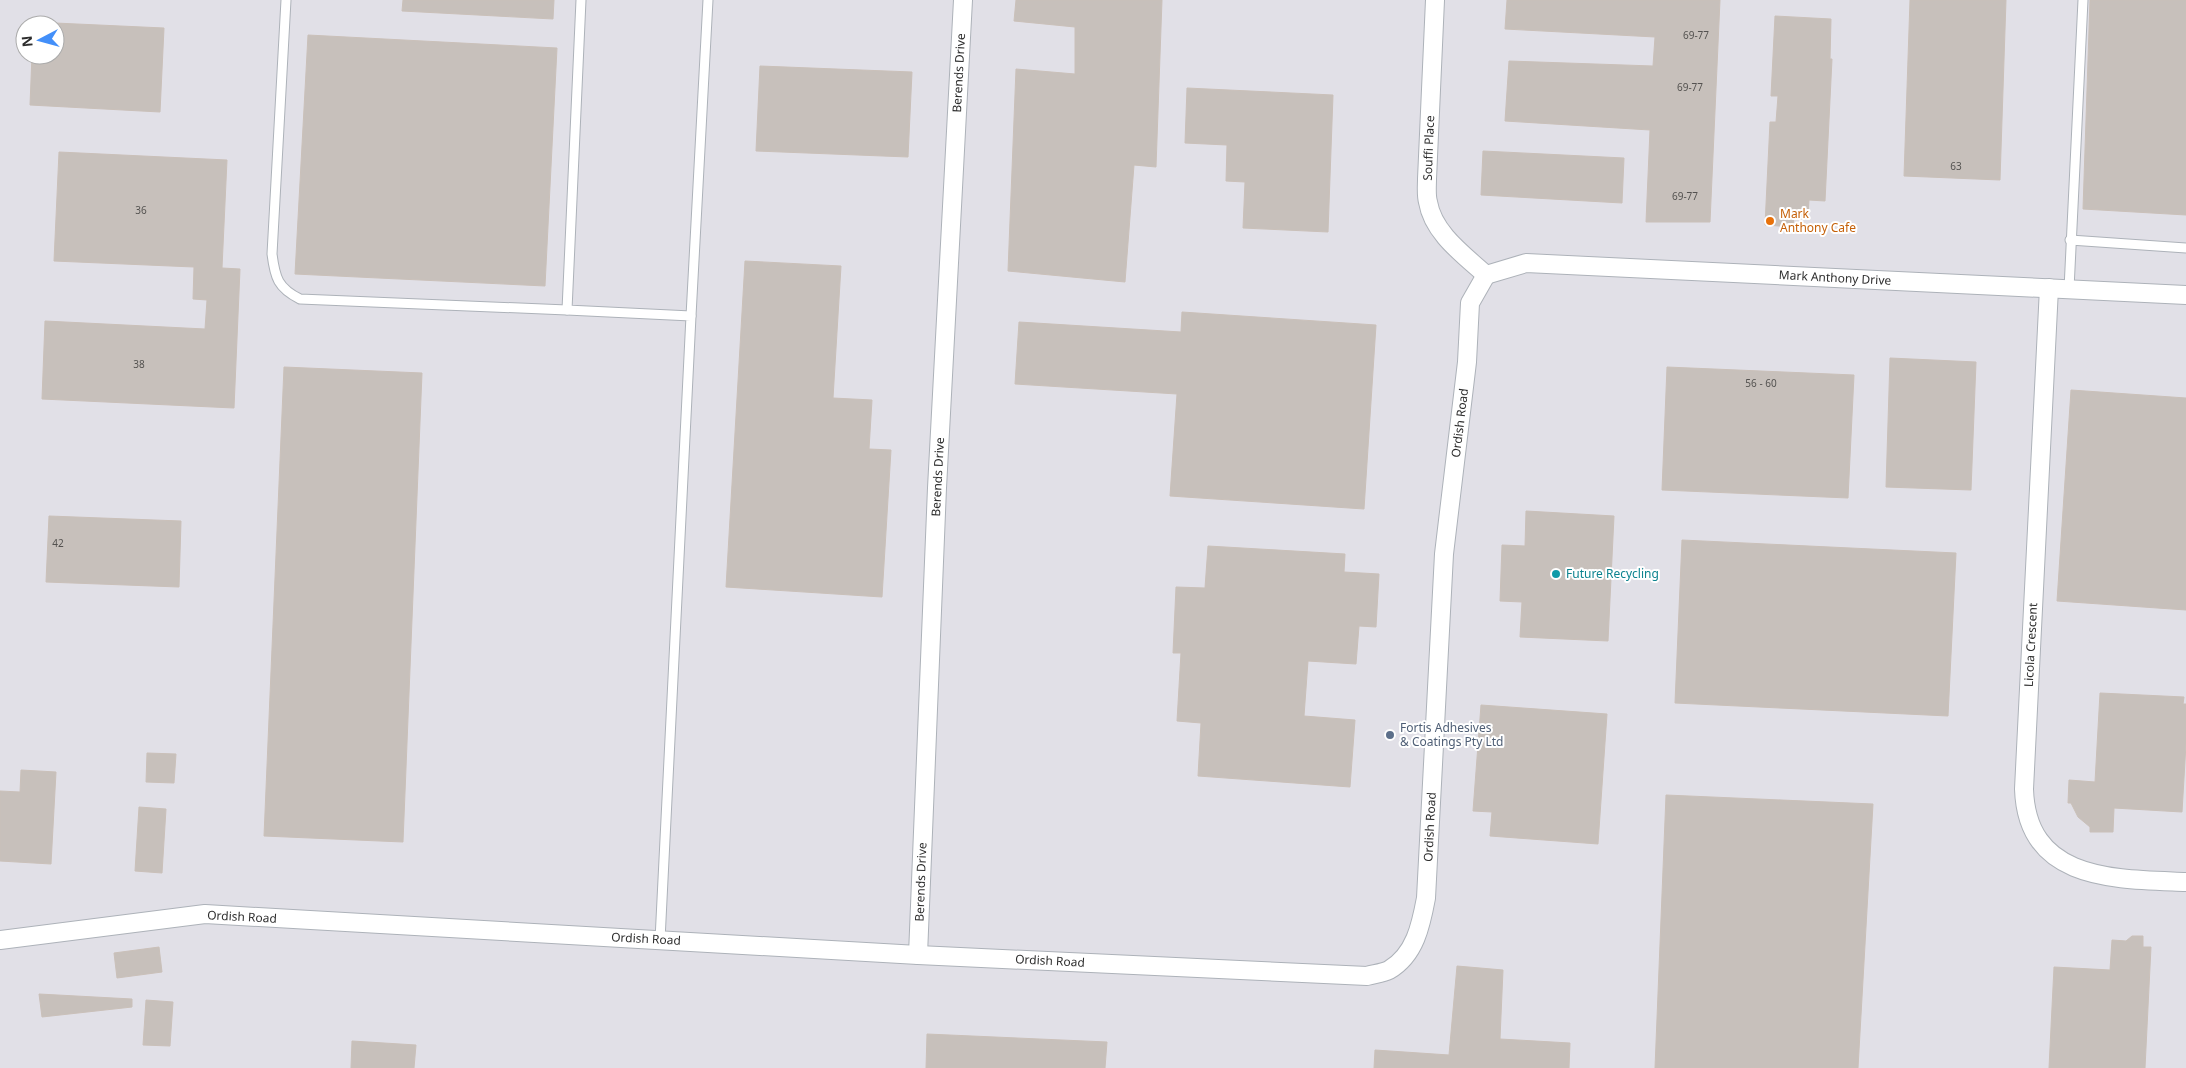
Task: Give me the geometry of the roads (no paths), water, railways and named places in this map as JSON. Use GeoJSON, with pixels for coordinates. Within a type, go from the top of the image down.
{"type":"FeatureCollection","features":[{"type":"Feature","properties":{"kind":"street","name":"Berends Drive"},"geometry":{"type":"LineString","coordinates":[[918,955],[936,498],[962,0]]}},
{"type":"Feature","properties":{"kind":"street","name":"Souffi Place"},"geometry":{"type":"LineString","coordinates":[[1435,0],[1427,179],[1428,202],[1434,220],[1444,235],[1486,275]]}},
{"type":"Feature","properties":{"kind":"street","name":"Mark Anthony Drive"},"geometry":{"type":"LineString","coordinates":[[1486,275],[1526,262],[2186,295]]}},
{"type":"Feature","properties":{"kind":"street","name":"Ordish Road"},"geometry":{"type":"LineString","coordinates":[[0,940],[205,914],[918,955],[1366,976],[1389,970],[1408,954],[1420,930],[1426,898],[1444,554],[1467,362],[1470,303],[1486,275]]}},
{"type":"Feature","properties":{"kind":"street","name":"Licola Crescent"},"geometry":{"type":"LineString","coordinates":[[2049,288],[2024,789],[2027,816],[2041,842],[2052,855],[2065,864],[2083,872],[2122,879],[2186,882]]}},
{"type":"Feature","properties":{"kind":"lane"},"geometry":{"type":"LineString","coordinates":[[286,0],[272,254],[274,272],[279,284],[288,292],[300,299],[691,316]]}},
{"type":"Feature","properties":{"kind":"lane"},"geometry":{"type":"LineString","coordinates":[[567,310],[581,0]]}},
{"type":"Feature","properties":{"kind":"lane"},"geometry":{"type":"LineString","coordinates":[[660,940],[708,0]]}},
{"type":"Feature","properties":{"kind":"lane"},"geometry":{"type":"LineString","coordinates":[[2069,289],[2083,0]]}},
{"type":"Feature","properties":{"kind":"lane"},"geometry":{"type":"LineString","coordinates":[[2070,240],[2186,248]]}},
{"type":"Feature","properties":{"kind":"place","name":"Mark Anthony Cafe"},"geometry":{"type":"Point","coordinates":[1770,221]}},
{"type":"Feature","properties":{"kind":"place","name":"Future Recycling"},"geometry":{"type":"Point","coordinates":[1556,574]}},
{"type":"Feature","properties":{"kind":"place","name":"Fortis Adhesives & Coatings Pty Ltd"},"geometry":{"type":"Point","coordinates":[1390,735]}}]}
